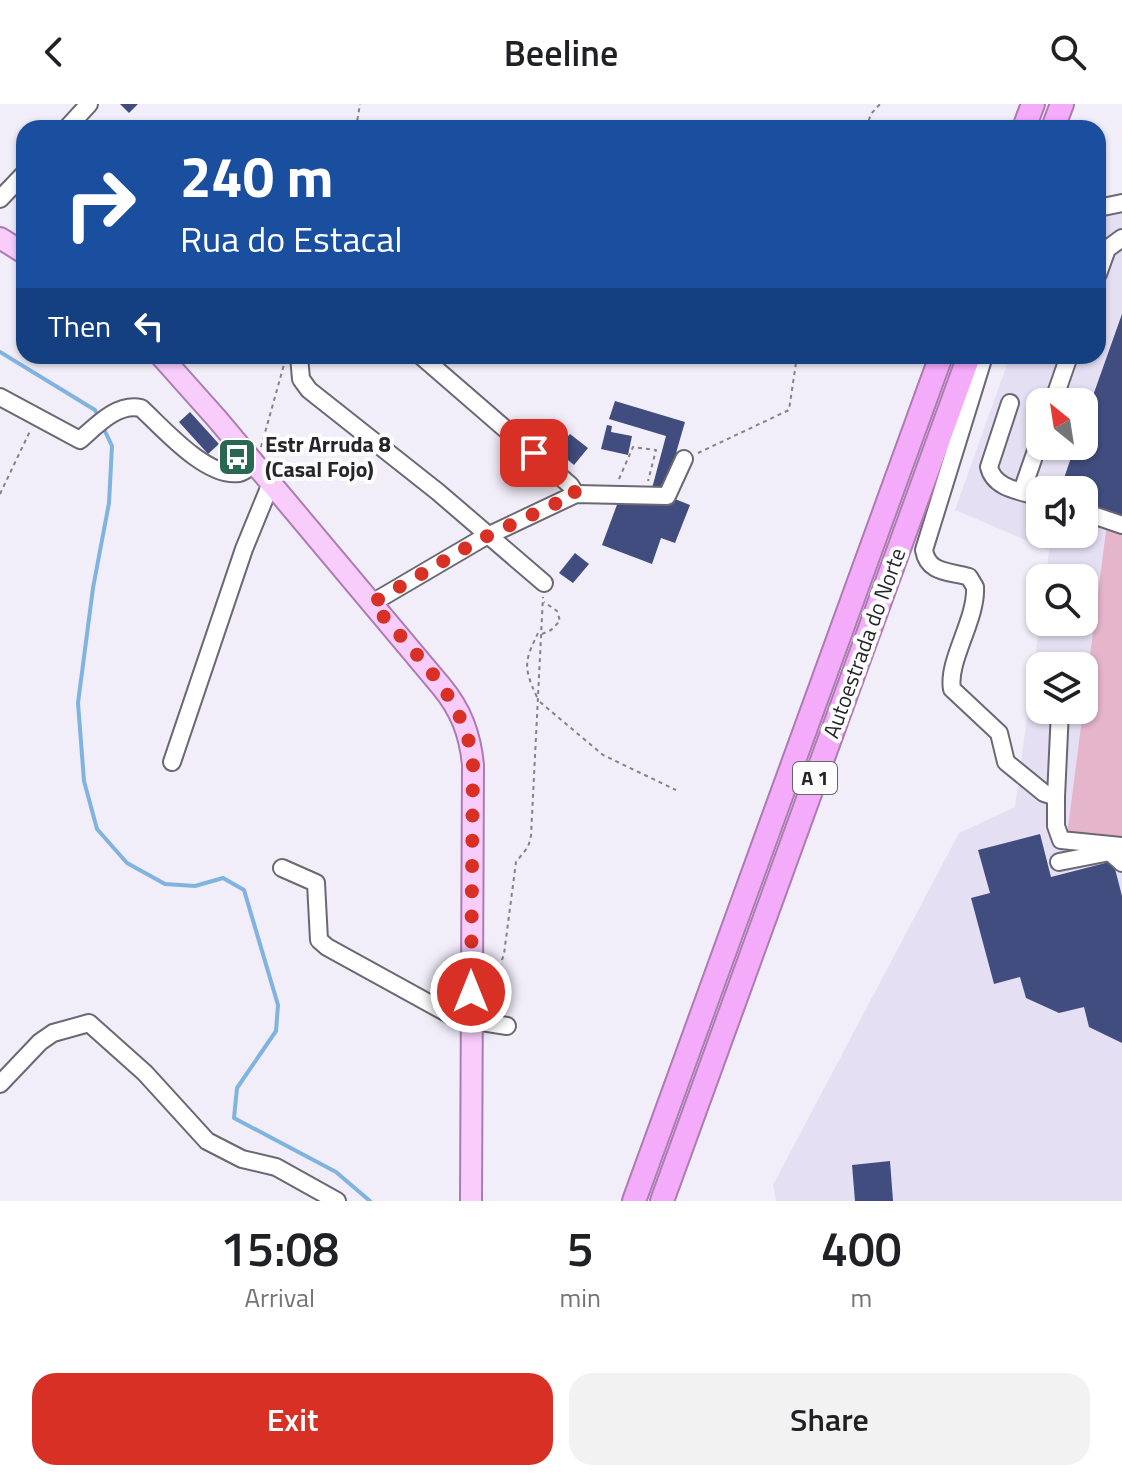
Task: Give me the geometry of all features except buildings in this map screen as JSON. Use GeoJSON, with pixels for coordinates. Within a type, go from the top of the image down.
{"type":"FeatureCollection","features":[{"type":"Feature","properties":{"kind":"highway","name":"Autoestrada do Norte"},"geometry":{"type":"LineString","coordinates":[[634,1201],[938,364]]}},
{"type":"Feature","properties":{"kind":"highway","name":"Autoestrada do Norte"},"geometry":{"type":"LineString","coordinates":[[662,1201],[966,364]]}},
{"type":"Feature","properties":{"kind":"main road"},"geometry":{"type":"LineString","coordinates":[[168,364],[453,702],[470,740],[478,1022],[471,1201]]}},
{"type":"Feature","properties":{"kind":"street"},"geometry":{"type":"LineString","coordinates":[[74,120],[89,104]]}},
{"type":"Feature","properties":{"kind":"street"},"geometry":{"type":"LineString","coordinates":[[1,202],[16,184]]}},
{"type":"Feature","properties":{"kind":"street"},"geometry":{"type":"LineString","coordinates":[[1106,252],[1122,238]]}},
{"type":"Feature","properties":{"kind":"street"},"geometry":{"type":"LineString","coordinates":[[300,364],[301,379],[309,390],[544,583]]}},
{"type":"Feature","properties":{"kind":"street"},"geometry":{"type":"LineString","coordinates":[[430,364],[570,485],[576,494]]}},
{"type":"Feature","properties":{"kind":"street"},"geometry":{"type":"LineString","coordinates":[[981,364],[925,541],[924,556],[934,568],[969,577],[975,587],[966,633],[951,678],[952,689],[999,733],[1006,762],[1044,793],[1056,797]]}},
{"type":"Feature","properties":{"kind":"street"},"geometry":{"type":"LineString","coordinates":[[1058,388],[1066,364]]}},
{"type":"Feature","properties":{"kind":"street"},"geometry":{"type":"LineString","coordinates":[[0,397],[80,440],[126,407],[141,408],[188,451],[224,471],[240,473],[254,463]]}},
{"type":"Feature","properties":{"kind":"street"},"geometry":{"type":"LineString","coordinates":[[1010,403],[989,467],[996,483],[1026,492]]}},
{"type":"Feature","properties":{"kind":"street"},"geometry":{"type":"LineString","coordinates":[[372,603],[488,535],[576,494],[667,496],[684,459]]}},
{"type":"Feature","properties":{"kind":"street"},"geometry":{"type":"LineString","coordinates":[[1022,491],[1033,460]]}},
{"type":"Feature","properties":{"kind":"street"},"geometry":{"type":"LineString","coordinates":[[172,762],[244,549],[271,483]]}},
{"type":"Feature","properties":{"kind":"street"},"geometry":{"type":"LineString","coordinates":[[1098,517],[1122,525]]}},
{"type":"Feature","properties":{"kind":"street"},"geometry":{"type":"LineString","coordinates":[[1059,724],[1056,826],[1061,840],[1122,846]]}},
{"type":"Feature","properties":{"kind":"street"},"geometry":{"type":"LineString","coordinates":[[1059,862],[1110,852],[1122,863]]}},
{"type":"Feature","properties":{"kind":"street"},"geometry":{"type":"LineString","coordinates":[[282,868],[316,883],[318,931],[322,944],[456,1018],[507,1026]]}},
{"type":"Feature","properties":{"kind":"street"},"geometry":{"type":"LineString","coordinates":[[0,1084],[40,1042],[53,1033],[89,1023],[145,1073],[207,1141],[242,1159],[276,1167],[337,1201]]}},
{"type":"Feature","properties":{"kind":"path"},"geometry":{"type":"LineString","coordinates":[[254,463],[285,364]]}},
{"type":"Feature","properties":{"kind":"path"},"geometry":{"type":"LineString","coordinates":[[684,459],[789,410],[796,364]]}},
{"type":"Feature","properties":{"kind":"path"},"geometry":{"type":"LineString","coordinates":[[0,494],[36,418]]}},
{"type":"Feature","properties":{"kind":"path"},"geometry":{"type":"LineString","coordinates":[[612,495],[633,447],[656,450],[644,495]]}},
{"type":"Feature","properties":{"kind":"path"},"geometry":{"type":"LineString","coordinates":[[478,1022],[504,954],[516,862],[528,847],[531,836],[544,583]]}},
{"type":"Feature","properties":{"kind":"path"},"geometry":{"type":"LineString","coordinates":[[541,634],[560,621],[557,611],[543,601]]}},
{"type":"Feature","properties":{"kind":"path"},"geometry":{"type":"LineString","coordinates":[[542,627],[526,658],[526,674],[538,701],[603,755],[676,790]]}},
{"type":"Feature","properties":{"kind":"shaded area"},"geometry":{"type":"Polygon","coordinates":[[[1122,195],[1122,1201],[776,1201],[773,1185],[959,833],[1015,807],[1026,724],[1098,724],[1098,652],[1036,652],[1038,636],[1098,636],[1098,564],[1048,564],[1049,550],[1044,548],[1098,548],[1098,476],[1026,476],[1026,540],[955,510],[1007,364],[1106,364],[1106,202],[1122,195]]]}},
{"type":"Feature","properties":{"kind":"shaded area"},"geometry":{"type":"Polygon","coordinates":[[[1107,523],[1122,528],[1122,839],[1067,836],[1081,724],[1098,724],[1098,652],[1091,652],[1093,636],[1098,636],[1098,593],[1107,523]]]}},
{"type":"Feature","properties":{"kind":"waterway"},"geometry":{"type":"LineString","coordinates":[[0,352],[16,362]]}},
{"type":"Feature","properties":{"kind":"waterway"},"geometry":{"type":"LineString","coordinates":[[20,364],[95,410],[100,419]]}},
{"type":"Feature","properties":{"kind":"waterway"},"geometry":{"type":"LineString","coordinates":[[103,427],[112,446],[109,503],[93,588],[78,703],[84,781],[97,829],[127,863],[165,884],[195,886],[223,878],[244,890],[278,1005],[276,1031],[237,1088],[234,1118],[336,1172],[370,1201]]}},
{"type":"Feature","properties":{"kind":"place","name":"Estr Arruda 8 (Casal Fojo)"},"geometry":{"type":"Point","coordinates":[237,457]}},
{"type":"Feature","properties":{"kind":"route"},"geometry":{"type":"LineString","coordinates":[[471,992],[473,765],[470,740],[453,702],[372,603],[481,539],[576,494],[534,453]]}}]}
